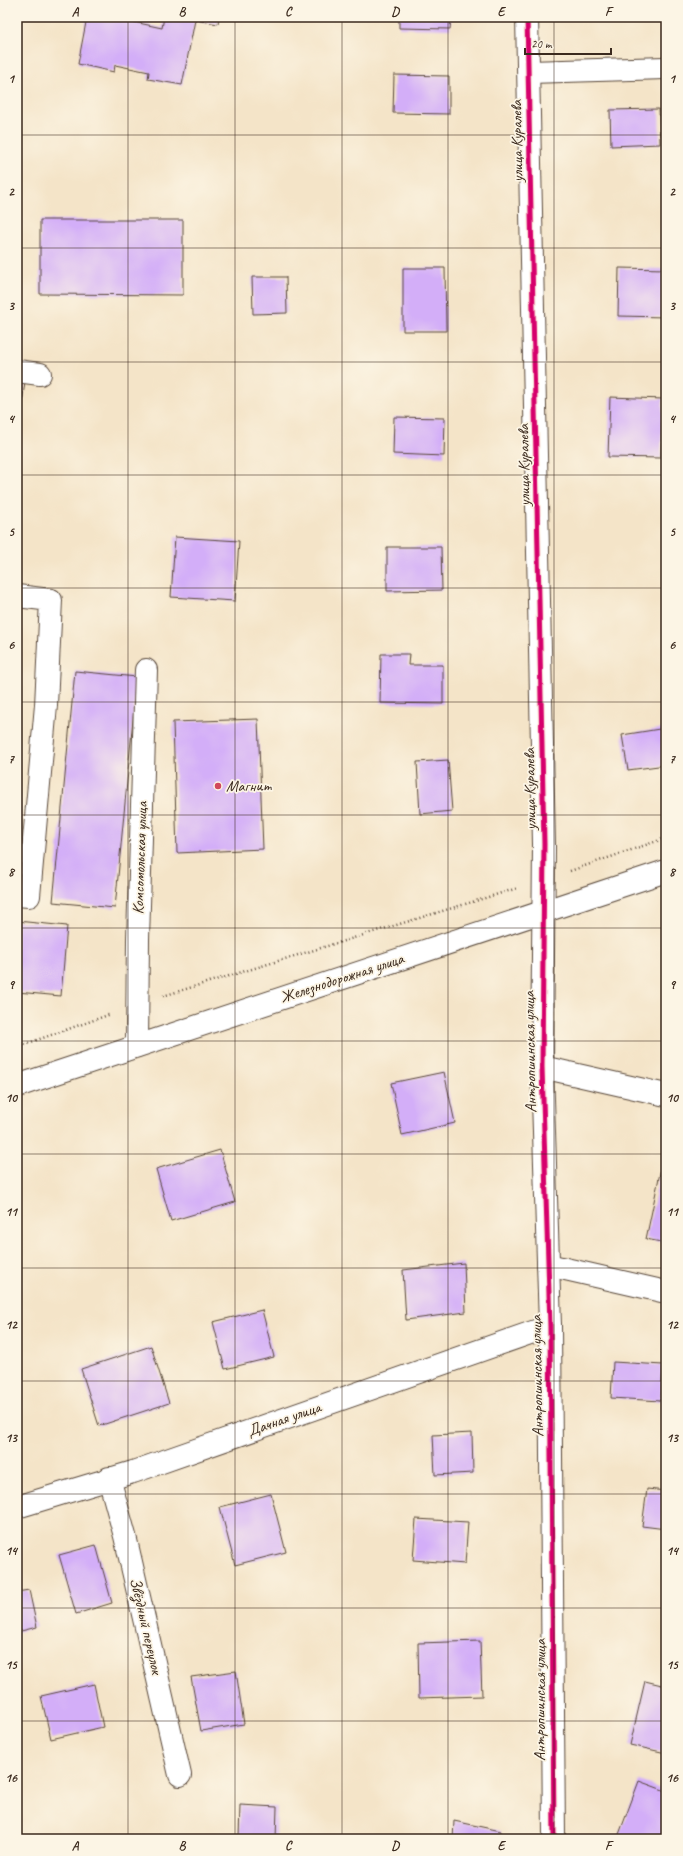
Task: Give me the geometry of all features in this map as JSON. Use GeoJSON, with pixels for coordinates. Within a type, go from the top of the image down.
{"type":"FeatureCollection","features":[{"type":"Feature","properties":{"kind":"street","name":"улица Куралева"},"geometry":{"type":"LineString","coordinates":[[527,17],[544,844],[542,912]]}},
{"type":"Feature","properties":{"kind":"street"},"geometry":{"type":"LineString","coordinates":[[529,72],[666,68]]}},
{"type":"Feature","properties":{"kind":"street"},"geometry":{"type":"LineString","coordinates":[[17,371],[40,374]]}},
{"type":"Feature","properties":{"kind":"street"},"geometry":{"type":"LineString","coordinates":[[17,596],[51,600],[46,705],[29,896],[17,895]]}},
{"type":"Feature","properties":{"kind":"street","name":"Комсомольская улица"},"geometry":{"type":"LineString","coordinates":[[137,1046],[138,932],[146,670]]}},
{"type":"Feature","properties":{"kind":"street","name":"Железнодорожная улица"},"geometry":{"type":"LineString","coordinates":[[17,1086],[666,871]]}},
{"type":"Feature","properties":{"kind":"street","name":"Антропшинская улица"},"geometry":{"type":"LineString","coordinates":[[542,912],[542,1066],[550,1326],[554,1839]]}},
{"type":"Feature","properties":{"kind":"street"},"geometry":{"type":"LineString","coordinates":[[542,1066],[666,1095]]}},
{"type":"Feature","properties":{"kind":"street"},"geometry":{"type":"LineString","coordinates":[[548,1265],[666,1292]]}},
{"type":"Feature","properties":{"kind":"street","name":"Дачная улица"},"geometry":{"type":"LineString","coordinates":[[17,1507],[133,1472],[550,1326]]}},
{"type":"Feature","properties":{"kind":"street","name":"Звёздный переулок"},"geometry":{"type":"LineString","coordinates":[[109,1478],[125,1536],[180,1775]]}},
{"type":"Feature","properties":{"kind":"path"},"geometry":{"type":"LineString","coordinates":[[17,1047],[191,986],[543,880],[666,838]]}},
{"type":"Feature","properties":{"kind":"building"},"geometry":{"type":"Polygon","coordinates":[[[87,17],[121,17],[120,19],[162,28],[164,17],[219,17],[218,24],[195,20],[182,85],[148,79],[149,72],[115,65],[114,72],[78,64],[87,17]]]}},
{"type":"Feature","properties":{"kind":"building"},"geometry":{"type":"Polygon","coordinates":[[[399,17],[451,17],[450,29],[399,28],[399,17]]]}},
{"type":"Feature","properties":{"kind":"building"},"geometry":{"type":"Polygon","coordinates":[[[394,75],[449,76],[449,114],[393,113],[394,75]]]}},
{"type":"Feature","properties":{"kind":"building"},"geometry":{"type":"Polygon","coordinates":[[[659,109],[660,144],[611,146],[610,110],[659,109]]]}},
{"type":"Feature","properties":{"kind":"building"},"geometry":{"type":"Polygon","coordinates":[[[40,220],[183,220],[183,295],[40,294],[40,220]]]}},
{"type":"Feature","properties":{"kind":"building"},"geometry":{"type":"Polygon","coordinates":[[[403,268],[445,268],[446,331],[403,331],[403,268]]]}},
{"type":"Feature","properties":{"kind":"building"},"geometry":{"type":"Polygon","coordinates":[[[619,268],[666,269],[666,317],[618,316],[619,268]]]}},
{"type":"Feature","properties":{"kind":"building"},"geometry":{"type":"Polygon","coordinates":[[[252,277],[286,277],[287,313],[253,314],[252,277]]]}},
{"type":"Feature","properties":{"kind":"building"},"geometry":{"type":"Polygon","coordinates":[[[17,380],[25,381],[18,435],[17,435],[17,380]]]}},
{"type":"Feature","properties":{"kind":"building"},"geometry":{"type":"Polygon","coordinates":[[[610,397],[663,399],[661,458],[608,457],[610,397]]]}},
{"type":"Feature","properties":{"kind":"building"},"geometry":{"type":"Polygon","coordinates":[[[394,417],[445,418],[444,456],[393,454],[394,417]]]}},
{"type":"Feature","properties":{"kind":"building"},"geometry":{"type":"Polygon","coordinates":[[[175,537],[239,541],[235,601],[171,597],[175,537]]]}},
{"type":"Feature","properties":{"kind":"building"},"geometry":{"type":"Polygon","coordinates":[[[387,547],[441,547],[442,590],[387,591],[387,547]]]}},
{"type":"Feature","properties":{"kind":"building"},"geometry":{"type":"Polygon","coordinates":[[[381,654],[409,654],[408,665],[443,665],[443,704],[380,703],[381,654]]]}},
{"type":"Feature","properties":{"kind":"building"},"geometry":{"type":"Polygon","coordinates":[[[75,671],[137,677],[115,908],[53,902],[75,671]]]}},
{"type":"Feature","properties":{"kind":"building","name":"Магнит"},"geometry":{"type":"Polygon","coordinates":[[[258,719],[263,849],[177,853],[173,722],[258,719]]]}},
{"type":"Feature","properties":{"kind":"building"},"geometry":{"type":"Polygon","coordinates":[[[666,728],[666,765],[628,770],[622,735],[666,728]]]}},
{"type":"Feature","properties":{"kind":"building"},"geometry":{"type":"Polygon","coordinates":[[[448,760],[452,811],[420,814],[417,762],[448,760]]]}},
{"type":"Feature","properties":{"kind":"building"},"geometry":{"type":"Polygon","coordinates":[[[17,921],[67,926],[61,996],[17,992],[17,921]]]}},
{"type":"Feature","properties":{"kind":"building"},"geometry":{"type":"Polygon","coordinates":[[[444,1072],[455,1123],[402,1135],[391,1083],[444,1072]]]}},
{"type":"Feature","properties":{"kind":"building"},"geometry":{"type":"Polygon","coordinates":[[[220,1150],[235,1202],[171,1221],[156,1169],[220,1150]]]}},
{"type":"Feature","properties":{"kind":"building"},"geometry":{"type":"Polygon","coordinates":[[[664,1154],[666,1154],[666,1243],[646,1239],[664,1154]]]}},
{"type":"Feature","properties":{"kind":"building"},"geometry":{"type":"Polygon","coordinates":[[[464,1263],[466,1312],[406,1320],[403,1270],[464,1263]]]}},
{"type":"Feature","properties":{"kind":"building"},"geometry":{"type":"Polygon","coordinates":[[[262,1310],[274,1357],[225,1369],[213,1322],[262,1310]]]}},
{"type":"Feature","properties":{"kind":"building"},"geometry":{"type":"Polygon","coordinates":[[[151,1346],[169,1403],[99,1426],[81,1369],[151,1346]]]}},
{"type":"Feature","properties":{"kind":"building"},"geometry":{"type":"Polygon","coordinates":[[[613,1362],[663,1365],[661,1401],[611,1398],[613,1362]]]}},
{"type":"Feature","properties":{"kind":"building"},"geometry":{"type":"Polygon","coordinates":[[[472,1433],[473,1473],[435,1475],[433,1435],[472,1433]]]}},
{"type":"Feature","properties":{"kind":"building"},"geometry":{"type":"Polygon","coordinates":[[[647,1489],[666,1491],[666,1529],[642,1526],[647,1489]]]}},
{"type":"Feature","properties":{"kind":"building"},"geometry":{"type":"Polygon","coordinates":[[[271,1494],[286,1552],[235,1565],[220,1507],[271,1494]]]}},
{"type":"Feature","properties":{"kind":"building"},"geometry":{"type":"Polygon","coordinates":[[[416,1519],[468,1522],[465,1564],[413,1560],[416,1519]]]}},
{"type":"Feature","properties":{"kind":"building"},"geometry":{"type":"Polygon","coordinates":[[[96,1545],[112,1603],[76,1614],[59,1555],[96,1545]]]}},
{"type":"Feature","properties":{"kind":"building"},"geometry":{"type":"Polygon","coordinates":[[[29,1590],[37,1627],[17,1632],[17,1592],[29,1590]]]}},
{"type":"Feature","properties":{"kind":"building"},"geometry":{"type":"Polygon","coordinates":[[[480,1641],[482,1696],[419,1698],[418,1643],[480,1641]]]}},
{"type":"Feature","properties":{"kind":"building"},"geometry":{"type":"Polygon","coordinates":[[[236,1671],[244,1724],[201,1731],[191,1677],[236,1671]]]}},
{"type":"Feature","properties":{"kind":"building"},"geometry":{"type":"Polygon","coordinates":[[[645,1681],[666,1686],[666,1753],[630,1745],[645,1681]]]}},
{"type":"Feature","properties":{"kind":"building"},"geometry":{"type":"Polygon","coordinates":[[[94,1684],[103,1727],[51,1739],[41,1696],[94,1684]]]}},
{"type":"Feature","properties":{"kind":"building"},"geometry":{"type":"Polygon","coordinates":[[[639,1781],[666,1791],[666,1839],[623,1839],[618,1837],[639,1781]]]}},
{"type":"Feature","properties":{"kind":"building"},"geometry":{"type":"Polygon","coordinates":[[[240,1805],[277,1807],[276,1839],[239,1837],[240,1805]]]}},
{"type":"Feature","properties":{"kind":"building"},"geometry":{"type":"Polygon","coordinates":[[[454,1821],[501,1831],[500,1839],[453,1839],[454,1821]]]}},
{"type":"Feature","properties":{"kind":"cycle path"},"geometry":{"type":"LineString","coordinates":[[527,17],[544,844],[542,1067],[550,1326],[554,1839]]}},
{"type":"Feature","properties":{"kind":"place","name":"Магнит"},"geometry":{"type":"Point","coordinates":[218,786]}}]}
